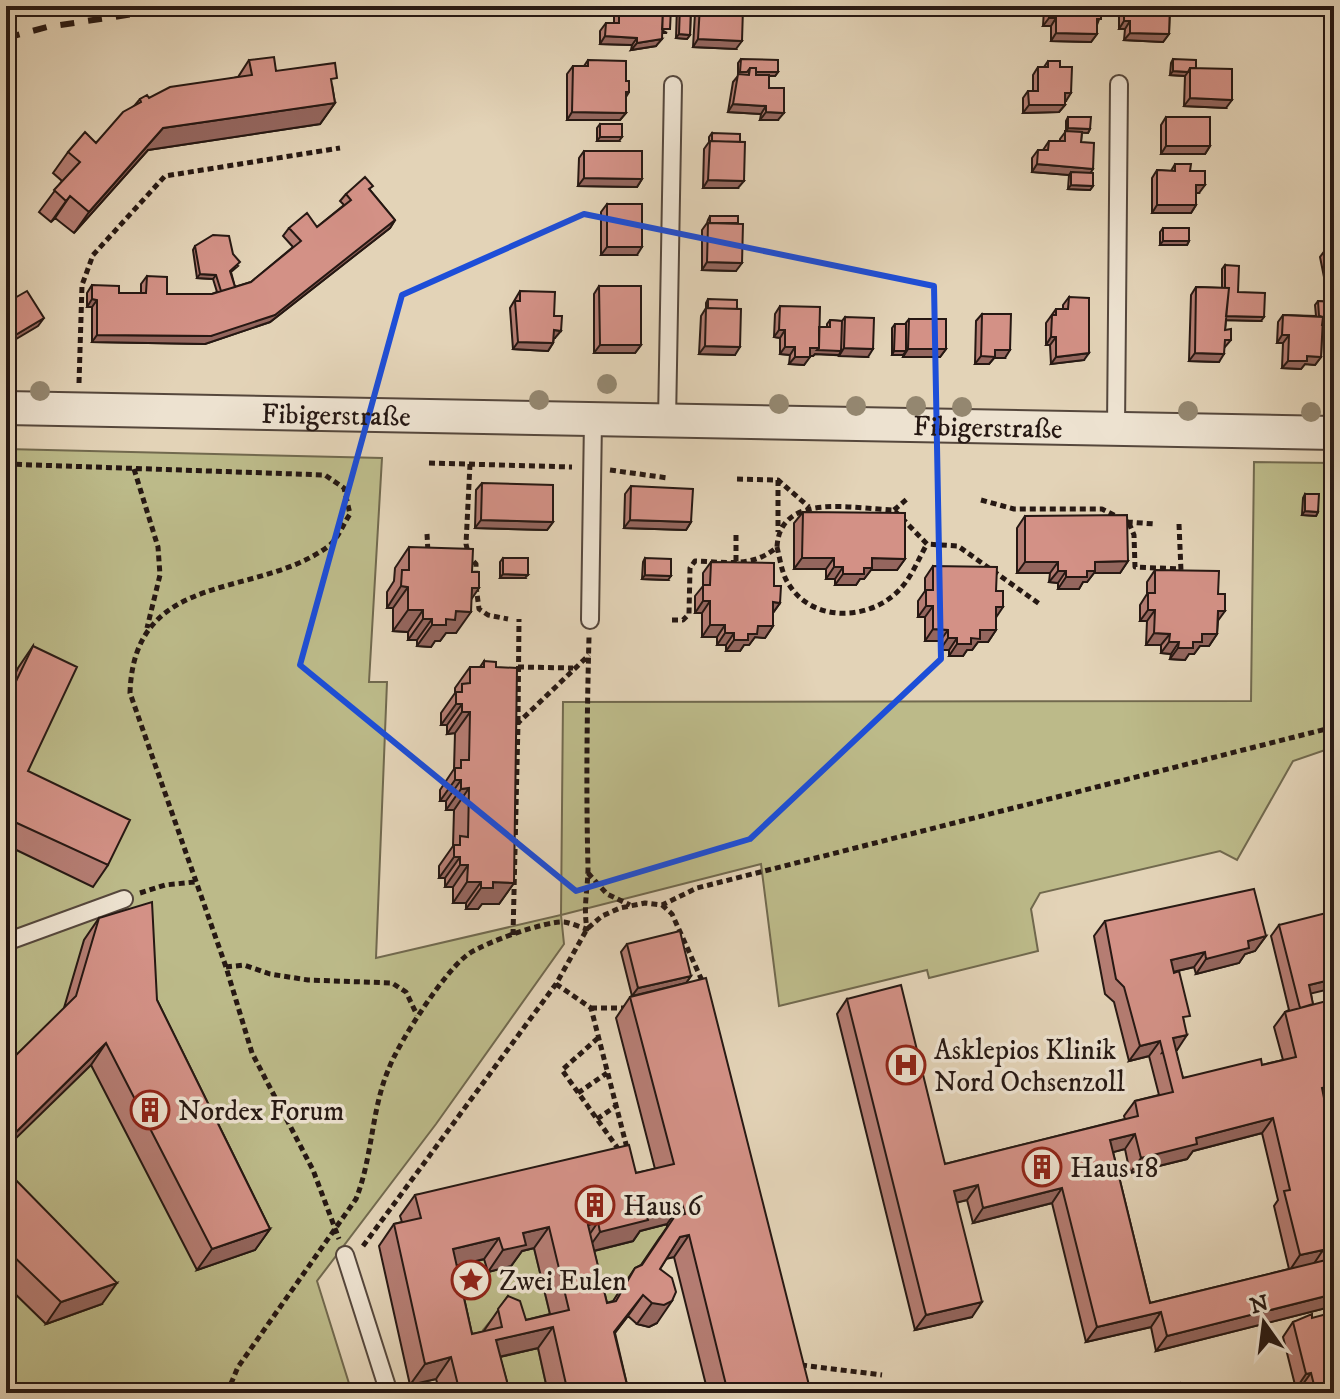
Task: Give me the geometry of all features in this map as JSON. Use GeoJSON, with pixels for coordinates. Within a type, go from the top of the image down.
{"type":"FeatureCollection","features":[{"type":"Feature","properties":{"kind":"street","name":"Fibigerstraße"},"geometry":{"type":"LineString","coordinates":[[6,408],[1334,433]]}},
{"type":"Feature","properties":{"kind":"lane"},"geometry":{"type":"LineString","coordinates":[[1116,429],[1119,84]]}},
{"type":"Feature","properties":{"kind":"lane"},"geometry":{"type":"LineString","coordinates":[[667,421],[673,85]]}},
{"type":"Feature","properties":{"kind":"lane"},"geometry":{"type":"LineString","coordinates":[[590,620],[593,420]]}},
{"type":"Feature","properties":{"kind":"lane"},"geometry":{"type":"LineString","coordinates":[[6,942],[124,899]]}},
{"type":"Feature","properties":{"kind":"lane"},"geometry":{"type":"LineString","coordinates":[[345,1255],[389,1393]]}},
{"type":"Feature","properties":{"kind":"path"},"geometry":{"type":"LineString","coordinates":[[79,409],[82,285],[93,255],[165,176],[340,148]]}},
{"type":"Feature","properties":{"kind":"path"},"geometry":{"type":"LineString","coordinates":[[429,463],[592,467],[668,478]]}},
{"type":"Feature","properties":{"kind":"path"},"geometry":{"type":"LineString","coordinates":[[6,464],[325,475],[344,488],[350,514],[332,544],[282,569],[210,588],[169,609],[147,629]]}},
{"type":"Feature","properties":{"kind":"path"},"geometry":{"type":"LineString","coordinates":[[470,464],[466,544],[469,557],[476,564],[479,609],[488,615],[508,619]]}},
{"type":"Feature","properties":{"kind":"path"},"geometry":{"type":"LineString","coordinates":[[134,469],[158,547],[160,575],[147,629],[130,673],[130,693],[226,967],[252,1053],[313,1170],[335,1225]]}},
{"type":"Feature","properties":{"kind":"path"},"geometry":{"type":"LineString","coordinates":[[737,479],[778,480],[809,507]]}},
{"type":"Feature","properties":{"kind":"path"},"geometry":{"type":"LineString","coordinates":[[778,480],[777,547],[787,582],[805,604],[826,613],[854,613],[886,602],[903,586],[927,544]]}},
{"type":"Feature","properties":{"kind":"path"},"geometry":{"type":"LineString","coordinates":[[778,533],[789,516],[809,507],[894,510],[907,499]]}},
{"type":"Feature","properties":{"kind":"path"},"geometry":{"type":"LineString","coordinates":[[981,500],[1014,509],[1102,509],[1128,522],[1155,524]]}},
{"type":"Feature","properties":{"kind":"path"},"geometry":{"type":"LineString","coordinates":[[894,510],[927,544],[958,546],[1041,605]]}},
{"type":"Feature","properties":{"kind":"path"},"geometry":{"type":"LineString","coordinates":[[1128,522],[1134,535],[1135,567],[1181,573],[1179,524]]}},
{"type":"Feature","properties":{"kind":"path"},"geometry":{"type":"LineString","coordinates":[[427,534],[428,565]]}},
{"type":"Feature","properties":{"kind":"path"},"geometry":{"type":"LineString","coordinates":[[736,535],[736,566]]}},
{"type":"Feature","properties":{"kind":"path"},"geometry":{"type":"LineString","coordinates":[[672,620],[683,620],[689,614],[690,568],[695,561],[736,566],[764,558],[777,547]]}},
{"type":"Feature","properties":{"kind":"path"},"geometry":{"type":"LineString","coordinates":[[428,557],[441,557]]}},
{"type":"Feature","properties":{"kind":"path"},"geometry":{"type":"LineString","coordinates":[[455,557],[469,557]]}},
{"type":"Feature","properties":{"kind":"path"},"geometry":{"type":"LineString","coordinates":[[513,935],[519,619]]}},
{"type":"Feature","properties":{"kind":"path"},"geometry":{"type":"LineString","coordinates":[[587,929],[583,905],[588,872],[585,792],[590,620]]}},
{"type":"Feature","properties":{"kind":"path"},"geometry":{"type":"LineString","coordinates":[[518,723],[589,655]]}},
{"type":"Feature","properties":{"kind":"path"},"geometry":{"type":"LineString","coordinates":[[518,667],[574,668]]}},
{"type":"Feature","properties":{"kind":"path"},"geometry":{"type":"LineString","coordinates":[[351,1272],[363,1246],[556,984],[587,929],[602,916],[632,906],[662,905],[697,888],[1334,727]]}},
{"type":"Feature","properties":{"kind":"path"},"geometry":{"type":"LineString","coordinates":[[588,872],[607,894],[632,906]]}},
{"type":"Feature","properties":{"kind":"path"},"geometry":{"type":"LineString","coordinates":[[124,899],[165,885],[195,882]]}},
{"type":"Feature","properties":{"kind":"path"},"geometry":{"type":"LineString","coordinates":[[662,905],[672,914],[705,986]]}},
{"type":"Feature","properties":{"kind":"path"},"geometry":{"type":"LineString","coordinates":[[227,1393],[238,1367],[356,1199],[369,1167],[378,1103],[389,1067],[417,1015],[469,954],[513,935],[561,922],[587,929]]}},
{"type":"Feature","properties":{"kind":"path"},"geometry":{"type":"LineString","coordinates":[[226,967],[244,965],[270,974],[308,980],[392,983],[406,992],[417,1015]]}},
{"type":"Feature","properties":{"kind":"path"},"geometry":{"type":"LineString","coordinates":[[556,984],[591,1008],[643,1008]]}},
{"type":"Feature","properties":{"kind":"path"},"geometry":{"type":"LineString","coordinates":[[591,1008],[616,1106],[625,1154],[562,1070],[598,1038]]}},
{"type":"Feature","properties":{"kind":"path"},"geometry":{"type":"LineString","coordinates":[[578,1093],[607,1073]]}},
{"type":"Feature","properties":{"kind":"path"},"geometry":{"type":"LineString","coordinates":[[597,1119],[616,1106]]}},
{"type":"Feature","properties":{"kind":"path"},"geometry":{"type":"LineString","coordinates":[[798,1364],[882,1375]]}},
{"type":"Feature","properties":{"kind":"path"},"geometry":{"type":"LineString","coordinates":[[410,1393],[426,1389],[424,1382]]}},
{"type":"Feature","properties":{"kind":"highlighted area"},"geometry":{"type":"Polygon","coordinates":[[[584,214],[934,286],[941,659],[750,839],[576,891],[300,665],[402,295],[584,214]]]}},
{"type":"Feature","properties":{"kind":"shaded area"},"geometry":{"type":"Polygon","coordinates":[[[6,449],[382,458],[369,682],[387,682],[376,958],[561,915],[564,944],[436,1124],[317,1281],[352,1393],[6,1393],[6,449]]]}},
{"type":"Feature","properties":{"kind":"shaded area"},"geometry":{"type":"Polygon","coordinates":[[[1254,462],[1334,463],[1334,747],[1293,761],[1237,860],[1220,851],[1040,893],[1031,909],[1038,951],[929,978],[927,970],[779,1006],[761,864],[561,915],[563,702],[1251,701],[1254,462]]]}},
{"type":"Feature","properties":{"kind":"shaded area"},"geometry":{"type":"Polygon","coordinates":[[[667,1224],[670,1235],[660,1237],[627,1286],[620,1290],[601,1322],[583,1244],[667,1224]]]}},
{"type":"Feature","properties":{"kind":"shaded area"},"geometry":{"type":"Polygon","coordinates":[[[534,1248],[554,1331],[493,1318],[483,1330],[484,1342],[457,1356],[438,1270],[534,1248]]]}},
{"type":"Feature","properties":{"kind":"shaded area"},"geometry":{"type":"Polygon","coordinates":[[[538,1348],[548,1393],[489,1393],[481,1361],[538,1348]]]}},
{"type":"Feature","properties":{"kind":"building"},"geometry":{"type":"Polygon","coordinates":[[[680,6],[691,6],[690,35],[679,34],[680,6]]]}},
{"type":"Feature","properties":{"kind":"building"},"geometry":{"type":"Polygon","coordinates":[[[700,6],[743,8],[742,41],[698,39],[700,6]]]}},
{"type":"Feature","properties":{"kind":"building"},"geometry":{"type":"Polygon","coordinates":[[[1049,6],[1097,6],[1101,19],[1097,19],[1097,34],[1056,33],[1056,18],[1049,18],[1049,6]]]}},
{"type":"Feature","properties":{"kind":"building"},"geometry":{"type":"Polygon","coordinates":[[[1097,6],[1128,6],[1128,9],[1097,10],[1097,6]]]}},
{"type":"Feature","properties":{"kind":"building"},"geometry":{"type":"Polygon","coordinates":[[[1130,6],[1170,6],[1169,34],[1130,33],[1130,21],[1124,21],[1124,9],[1130,9],[1130,6]]]}},
{"type":"Feature","properties":{"kind":"building"},"geometry":{"type":"Polygon","coordinates":[[[619,7],[663,9],[662,39],[637,43],[637,38],[605,36],[606,23],[619,23],[619,7]]]}},
{"type":"Feature","properties":{"kind":"building"},"geometry":{"type":"Polygon","coordinates":[[[661,8],[671,8],[670,29],[662,29],[661,8]]]}},
{"type":"Feature","properties":{"kind":"building"},"geometry":{"type":"Polygon","coordinates":[[[274,57],[276,71],[335,63],[337,78],[331,79],[335,103],[163,128],[89,212],[70,196],[66,201],[54,190],[80,162],[68,152],[85,132],[96,143],[123,112],[147,95],[149,98],[170,87],[252,75],[249,60],[274,57]]]}},
{"type":"Feature","properties":{"kind":"building"},"geometry":{"type":"Polygon","coordinates":[[[741,59],[778,60],[778,72],[756,72],[756,68],[750,68],[747,72],[740,72],[741,59]]]}},
{"type":"Feature","properties":{"kind":"building"},"geometry":{"type":"Polygon","coordinates":[[[1173,59],[1196,60],[1196,68],[1190,68],[1188,72],[1173,71],[1173,59]]]}},
{"type":"Feature","properties":{"kind":"building"},"geometry":{"type":"Polygon","coordinates":[[[588,60],[626,61],[629,92],[626,92],[626,113],[572,112],[573,66],[588,66],[588,60]]]}},
{"type":"Feature","properties":{"kind":"building"},"geometry":{"type":"Polygon","coordinates":[[[1048,61],[1060,61],[1060,67],[1072,67],[1071,93],[1065,93],[1065,105],[1029,105],[1028,91],[1038,91],[1038,67],[1048,67],[1048,61]]]}},
{"type":"Feature","properties":{"kind":"building"},"geometry":{"type":"Polygon","coordinates":[[[750,68],[756,68],[756,75],[769,75],[769,88],[784,88],[784,113],[766,112],[766,106],[733,104],[738,74],[749,75],[750,68]]]}},
{"type":"Feature","properties":{"kind":"building"},"geometry":{"type":"Polygon","coordinates":[[[1190,68],[1232,69],[1232,100],[1190,98],[1190,68]]]}},
{"type":"Feature","properties":{"kind":"building"},"geometry":{"type":"Polygon","coordinates":[[[1068,117],[1091,117],[1090,129],[1068,128],[1068,117]]]}},
{"type":"Feature","properties":{"kind":"building"},"geometry":{"type":"Polygon","coordinates":[[[1166,117],[1210,117],[1210,146],[1166,146],[1166,117]]]}},
{"type":"Feature","properties":{"kind":"building"},"geometry":{"type":"Polygon","coordinates":[[[600,124],[622,124],[622,137],[600,137],[600,124]]]}},
{"type":"Feature","properties":{"kind":"building"},"geometry":{"type":"Polygon","coordinates":[[[1065,131],[1082,132],[1081,142],[1094,143],[1093,169],[1037,164],[1038,150],[1048,150],[1049,141],[1065,141],[1065,131]]]}},
{"type":"Feature","properties":{"kind":"building"},"geometry":{"type":"Polygon","coordinates":[[[712,133],[740,134],[740,142],[712,141],[712,133]]]}},
{"type":"Feature","properties":{"kind":"building"},"geometry":{"type":"Polygon","coordinates":[[[710,141],[745,142],[744,181],[708,180],[710,141]]]}},
{"type":"Feature","properties":{"kind":"building"},"geometry":{"type":"Polygon","coordinates":[[[584,151],[642,151],[642,179],[584,178],[584,151]]]}},
{"type":"Feature","properties":{"kind":"building"},"geometry":{"type":"Polygon","coordinates":[[[1175,164],[1191,164],[1190,171],[1205,171],[1205,185],[1196,185],[1196,205],[1157,205],[1157,170],[1175,171],[1175,164]]]}},
{"type":"Feature","properties":{"kind":"building"},"geometry":{"type":"Polygon","coordinates":[[[1071,172],[1093,173],[1093,186],[1071,185],[1071,172]]]}},
{"type":"Feature","properties":{"kind":"building"},"geometry":{"type":"Polygon","coordinates":[[[365,177],[373,186],[369,189],[395,220],[275,315],[211,336],[97,335],[97,300],[92,299],[92,285],[119,286],[119,293],[146,293],[147,276],[167,277],[167,294],[212,294],[251,282],[301,241],[289,228],[307,213],[317,227],[351,200],[346,194],[365,177]]]}},
{"type":"Feature","properties":{"kind":"building"},"geometry":{"type":"Polygon","coordinates":[[[607,204],[642,204],[642,247],[607,247],[607,204]]]}},
{"type":"Feature","properties":{"kind":"building"},"geometry":{"type":"Polygon","coordinates":[[[710,216],[738,216],[738,223],[710,223],[710,216]]]}},
{"type":"Feature","properties":{"kind":"building"},"geometry":{"type":"Polygon","coordinates":[[[708,223],[743,224],[742,263],[707,262],[708,223]]]}},
{"type":"Feature","properties":{"kind":"building"},"geometry":{"type":"Polygon","coordinates":[[[1163,228],[1189,228],[1189,241],[1163,241],[1163,228]]]}},
{"type":"Feature","properties":{"kind":"building"},"geometry":{"type":"Polygon","coordinates":[[[213,235],[229,236],[233,254],[240,262],[230,271],[235,287],[221,291],[216,275],[200,274],[195,246],[213,235]]]}},
{"type":"Feature","properties":{"kind":"building"},"geometry":{"type":"Polygon","coordinates":[[[1334,247],[1334,290],[1326,249],[1334,247]]]}},
{"type":"Feature","properties":{"kind":"building"},"geometry":{"type":"Polygon","coordinates":[[[1225,265],[1239,266],[1238,292],[1265,293],[1264,317],[1226,316],[1229,288],[1225,288],[1225,265]]]}},
{"type":"Feature","properties":{"kind":"building"},"geometry":{"type":"Polygon","coordinates":[[[599,286],[641,286],[641,345],[600,345],[599,286]]]}},
{"type":"Feature","properties":{"kind":"building"},"geometry":{"type":"Polygon","coordinates":[[[1196,287],[1229,288],[1225,330],[1231,329],[1231,340],[1225,340],[1224,354],[1195,353],[1196,287]]]}},
{"type":"Feature","properties":{"kind":"building"},"geometry":{"type":"Polygon","coordinates":[[[27,291],[44,318],[7,340],[6,303],[27,291]]]}},
{"type":"Feature","properties":{"kind":"building"},"geometry":{"type":"Polygon","coordinates":[[[520,291],[555,292],[554,316],[562,316],[561,331],[554,330],[553,343],[518,342],[515,301],[520,301],[520,291]]]}},
{"type":"Feature","properties":{"kind":"building"},"geometry":{"type":"Polygon","coordinates":[[[1069,297],[1089,298],[1089,353],[1056,357],[1056,337],[1051,337],[1052,315],[1056,315],[1056,309],[1068,309],[1069,297]]]}},
{"type":"Feature","properties":{"kind":"building"},"geometry":{"type":"Polygon","coordinates":[[[708,299],[737,300],[737,309],[708,308],[708,299]]]}},
{"type":"Feature","properties":{"kind":"building"},"geometry":{"type":"Polygon","coordinates":[[[1318,301],[1332,302],[1331,325],[1322,325],[1318,301]]]}},
{"type":"Feature","properties":{"kind":"building"},"geometry":{"type":"Polygon","coordinates":[[[780,306],[820,307],[819,348],[810,348],[810,357],[795,357],[795,347],[785,347],[785,330],[779,330],[780,306]]]}},
{"type":"Feature","properties":{"kind":"building"},"geometry":{"type":"Polygon","coordinates":[[[706,308],[741,309],[740,347],[705,346],[706,308]]]}},
{"type":"Feature","properties":{"kind":"building"},"geometry":{"type":"Polygon","coordinates":[[[982,314],[1011,314],[1010,350],[995,350],[995,357],[981,356],[982,314]]]}},
{"type":"Feature","properties":{"kind":"building"},"geometry":{"type":"Polygon","coordinates":[[[1283,315],[1323,317],[1321,357],[1307,356],[1307,361],[1288,361],[1289,335],[1282,335],[1283,315]]]}},
{"type":"Feature","properties":{"kind":"building"},"geometry":{"type":"Polygon","coordinates":[[[845,317],[874,318],[873,349],[844,348],[845,317]]]}},
{"type":"Feature","properties":{"kind":"building"},"geometry":{"type":"Polygon","coordinates":[[[909,319],[946,319],[946,349],[908,349],[909,319]]]}},
{"type":"Feature","properties":{"kind":"building"},"geometry":{"type":"Polygon","coordinates":[[[830,320],[842,321],[841,351],[817,350],[819,327],[830,327],[830,320]]]}},
{"type":"Feature","properties":{"kind":"building"},"geometry":{"type":"Polygon","coordinates":[[[895,324],[906,324],[906,351],[894,351],[895,324]]]}},
{"type":"Feature","properties":{"kind":"building"},"geometry":{"type":"Polygon","coordinates":[[[482,483],[553,485],[553,522],[481,520],[482,483]]]}},
{"type":"Feature","properties":{"kind":"building"},"geometry":{"type":"Polygon","coordinates":[[[631,486],[693,489],[691,522],[630,520],[631,486]]]}},
{"type":"Feature","properties":{"kind":"building"},"geometry":{"type":"Polygon","coordinates":[[[1305,494],[1319,494],[1318,512],[1305,511],[1305,494]]]}},
{"type":"Feature","properties":{"kind":"building"},"geometry":{"type":"Polygon","coordinates":[[[803,512],[905,513],[905,559],[872,558],[872,568],[864,568],[864,574],[843,574],[843,567],[834,567],[834,558],[802,558],[803,512]]]}},
{"type":"Feature","properties":{"kind":"building"},"geometry":{"type":"Polygon","coordinates":[[[1127,515],[1128,561],[1095,562],[1095,571],[1087,571],[1087,577],[1066,577],[1066,571],[1058,571],[1058,562],[1025,562],[1025,516],[1127,515]]]}},
{"type":"Feature","properties":{"kind":"building"},"geometry":{"type":"Polygon","coordinates":[[[409,547],[473,549],[472,572],[479,572],[479,588],[472,588],[471,612],[456,611],[455,620],[446,619],[446,625],[432,625],[432,619],[423,619],[423,610],[408,610],[408,587],[401,586],[402,570],[409,570],[409,547]]]}},
{"type":"Feature","properties":{"kind":"building"},"geometry":{"type":"Polygon","coordinates":[[[503,558],[528,558],[528,575],[503,574],[503,558]]]}},
{"type":"Feature","properties":{"kind":"building"},"geometry":{"type":"Polygon","coordinates":[[[645,558],[671,559],[671,576],[645,575],[645,558]]]}},
{"type":"Feature","properties":{"kind":"building"},"geometry":{"type":"Polygon","coordinates":[[[711,562],[774,563],[774,586],[781,586],[780,603],[773,602],[773,626],[758,626],[757,634],[748,634],[748,640],[734,640],[734,633],[725,633],[725,625],[710,625],[710,601],[703,601],[703,585],[710,585],[711,562]]]}},
{"type":"Feature","properties":{"kind":"building"},"geometry":{"type":"Polygon","coordinates":[[[933,566],[997,567],[996,591],[1003,591],[1003,607],[996,607],[996,630],[980,630],[980,639],[971,638],[971,644],[957,644],[957,638],[948,638],[948,630],[933,629],[933,606],[926,606],[926,590],[933,590],[933,566]]]}},
{"type":"Feature","properties":{"kind":"building"},"geometry":{"type":"Polygon","coordinates":[[[1155,570],[1219,571],[1218,594],[1225,594],[1225,611],[1218,611],[1217,634],[1202,634],[1202,642],[1193,642],[1193,648],[1178,648],[1179,642],[1169,642],[1170,634],[1154,633],[1155,610],[1148,610],[1148,593],[1155,593],[1155,570]]]}},
{"type":"Feature","properties":{"kind":"building"},"geometry":{"type":"Polygon","coordinates":[[[33,646],[77,667],[28,771],[130,820],[108,865],[6,818],[6,702],[33,646]]]}},
{"type":"Feature","properties":{"kind":"building"},"geometry":{"type":"Polygon","coordinates":[[[484,661],[496,662],[496,667],[517,668],[514,883],[493,882],[493,888],[481,888],[481,882],[467,882],[468,865],[460,865],[460,857],[454,857],[454,845],[460,845],[460,836],[468,837],[469,788],[461,789],[461,780],[455,780],[455,768],[461,768],[461,760],[469,760],[470,712],[462,712],[462,704],[456,704],[456,692],[462,692],[462,684],[470,683],[470,667],[484,667],[484,661]]]}},
{"type":"Feature","properties":{"kind":"building"},"geometry":{"type":"Polygon","coordinates":[[[1254,889],[1266,936],[1248,941],[1249,948],[1206,959],[1205,952],[1171,960],[1174,973],[1179,971],[1190,1016],[1183,1017],[1187,1035],[1173,1038],[1183,1078],[1261,1059],[1262,1065],[1296,1057],[1285,1012],[1334,999],[1334,1085],[1322,1088],[1324,1098],[1328,1097],[1334,1120],[1334,1294],[1167,1336],[1161,1312],[1097,1327],[1062,1188],[983,1208],[978,1185],[954,1191],[982,1302],[926,1315],[847,999],[901,985],[945,1164],[1138,1116],[1135,1101],[1173,1092],[1160,1041],[1140,1046],[1124,987],[1116,979],[1105,921],[1254,889]],[[1273,1118],[1196,1138],[1197,1144],[1141,1158],[1135,1134],[1110,1140],[1150,1303],[1326,1260],[1323,1250],[1300,1255],[1284,1191],[1290,1190],[1273,1118]]]}},
{"type":"Feature","properties":{"kind":"building","name":"Nordex Forum"},"geometry":{"type":"Polygon","coordinates":[[[152,902],[157,1000],[270,1229],[212,1249],[106,1043],[6,1142],[6,1065],[76,996],[99,918],[152,902]]]}},
{"type":"Feature","properties":{"kind":"building"},"geometry":{"type":"Polygon","coordinates":[[[1334,911],[1334,979],[1309,985],[1313,1004],[1300,1008],[1279,925],[1334,911]]]}},
{"type":"Feature","properties":{"kind":"building"},"geometry":{"type":"Polygon","coordinates":[[[680,931],[691,976],[638,988],[627,944],[680,931]]]}},
{"type":"Feature","properties":{"kind":"building","name":"Haus 6"},"geometry":{"type":"Polygon","coordinates":[[[706,978],[811,1393],[728,1393],[689,1235],[680,1237],[660,1269],[672,1278],[676,1292],[672,1301],[664,1305],[652,1303],[643,1295],[614,1332],[629,1393],[568,1393],[553,1327],[496,1340],[510,1393],[460,1393],[451,1357],[425,1364],[394,1224],[421,1218],[415,1195],[629,1145],[636,1173],[674,1164],[630,997],[706,978]],[[682,1203],[646,1212],[648,1220],[600,1232],[598,1222],[588,1225],[607,1303],[616,1301],[635,1268],[642,1265],[675,1216],[685,1214],[682,1203]],[[549,1227],[523,1233],[526,1245],[503,1250],[499,1238],[453,1249],[472,1334],[502,1327],[498,1309],[508,1296],[520,1301],[526,1320],[569,1310],[549,1227]]]}},
{"type":"Feature","properties":{"kind":"building"},"geometry":{"type":"Polygon","coordinates":[[[6,1170],[117,1283],[61,1302],[6,1249],[6,1170]]]}},
{"type":"Feature","properties":{"kind":"building"},"geometry":{"type":"Polygon","coordinates":[[[1334,1312],[1334,1393],[1316,1393],[1311,1373],[1306,1374],[1293,1322],[1312,1314],[1312,1318],[1334,1312]]]}},
{"type":"Feature","properties":{"kind":"building"},"geometry":{"type":"Polygon","coordinates":[[[1180,1383],[1183,1393],[1141,1393],[1180,1383]]]}},
{"type":"Feature","properties":{"kind":"railway"},"geometry":{"type":"LineString","coordinates":[[6,38],[47,27],[187,6]]}},
{"type":"Feature","properties":{"kind":"place","name":"Asklepios Klinik Nord Ochsenzoll"},"geometry":{"type":"Point","coordinates":[906,1065]}},
{"type":"Feature","properties":{"kind":"place","name":"Nordex Forum"},"geometry":{"type":"Point","coordinates":[150,1110]}},
{"type":"Feature","properties":{"kind":"place","name":"Haus 18"},"geometry":{"type":"Point","coordinates":[1042,1167]}},
{"type":"Feature","properties":{"kind":"place","name":"Haus 6"},"geometry":{"type":"Point","coordinates":[595,1205]}},
{"type":"Feature","properties":{"kind":"place","name":"Zwei Eulen"},"geometry":{"type":"Point","coordinates":[471,1280]}}]}
